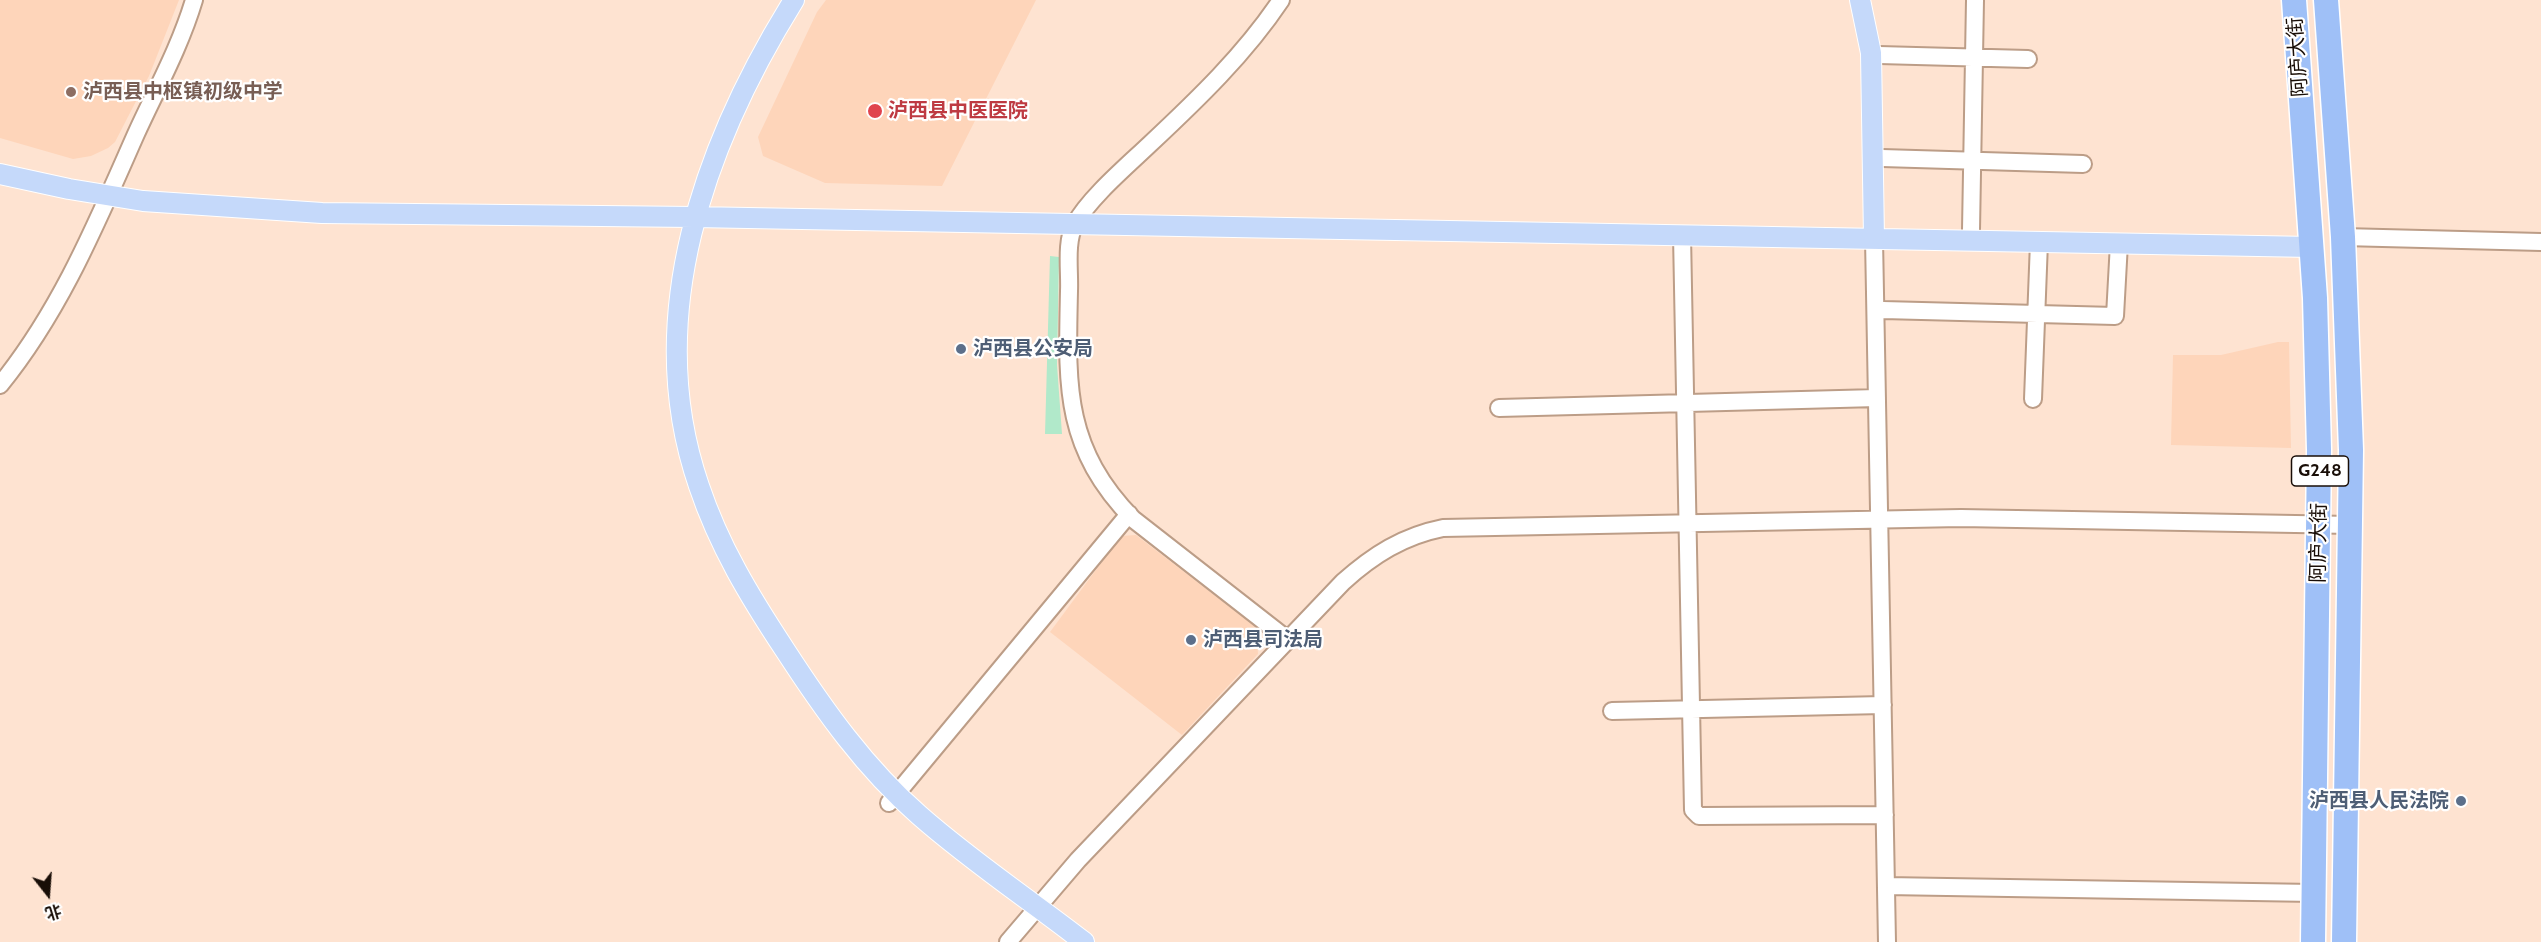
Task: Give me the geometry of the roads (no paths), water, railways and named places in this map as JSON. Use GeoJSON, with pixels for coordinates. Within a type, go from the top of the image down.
{"type":"FeatureCollection","features":[{"type":"Feature","properties":{"kind":"highway","name":"阿庐大街"},"geometry":{"type":"LineString","coordinates":[[2294,0],[2312,242],[2318,378],[2320,525],[2313,942]]}},
{"type":"Feature","properties":{"kind":"highway","name":"G248"},"geometry":{"type":"LineString","coordinates":[[2326,0],[2343,243]]}},
{"type":"Feature","properties":{"kind":"highway","name":"阿庐大街"},"geometry":{"type":"LineString","coordinates":[[2343,243],[2349,377],[2350,525],[2344,942]]}},
{"type":"Feature","properties":{"kind":"main road"},"geometry":{"type":"LineString","coordinates":[[780,0],[736,82],[703,154],[689,212],[681,281],[678,351],[686,433],[698,484],[721,542],[747,593],[830,717],[893,798],[919,816],[1034,911],[1065,942]]}},
{"type":"Feature","properties":{"kind":"main road"},"geometry":{"type":"LineString","coordinates":[[689,212],[752,77],[794,0]]}},
{"type":"Feature","properties":{"kind":"main road"},"geometry":{"type":"LineString","coordinates":[[1860,0],[1871,53],[1878,234]]}},
{"type":"Feature","properties":{"kind":"main road"},"geometry":{"type":"LineString","coordinates":[[1868,0],[1879,55],[1882,159],[1878,234]]}},
{"type":"Feature","properties":{"kind":"main road"},"geometry":{"type":"LineString","coordinates":[[0,163],[111,191]]}},
{"type":"Feature","properties":{"kind":"main road"},"geometry":{"type":"LineString","coordinates":[[0,174],[111,191],[323,203],[1878,234],[2039,242],[2312,242]]}},
{"type":"Feature","properties":{"kind":"main road"},"geometry":{"type":"LineString","coordinates":[[1079,219],[1682,235],[1878,234],[1971,230],[2312,242]]}},
{"type":"Feature","properties":{"kind":"main road"},"geometry":{"type":"LineString","coordinates":[[1034,911],[1084,942]]}},
{"type":"Feature","properties":{"kind":"street"},"geometry":{"type":"LineString","coordinates":[[0,386],[30,346],[59,300],[181,36],[194,0]]}},
{"type":"Feature","properties":{"kind":"street"},"geometry":{"type":"LineString","coordinates":[[1281,0],[1243,50],[1206,90],[1119,174],[1079,219],[1070,245],[1068,372],[1077,429],[1089,459],[1105,487],[1129,514],[1288,640]]}},
{"type":"Feature","properties":{"kind":"street"},"geometry":{"type":"LineString","coordinates":[[1971,230],[1975,0]]}},
{"type":"Feature","properties":{"kind":"street"},"geometry":{"type":"LineString","coordinates":[[1879,55],[2028,58]]}},
{"type":"Feature","properties":{"kind":"street"},"geometry":{"type":"LineString","coordinates":[[1882,159],[2083,164]]}},
{"type":"Feature","properties":{"kind":"street"},"geometry":{"type":"LineString","coordinates":[[1878,234],[1883,310],[1885,815],[1895,942]]}},
{"type":"Feature","properties":{"kind":"street"},"geometry":{"type":"LineString","coordinates":[[1878,234],[1877,398],[1883,519],[1890,886],[1887,942]]}},
{"type":"Feature","properties":{"kind":"street"},"geometry":{"type":"LineString","coordinates":[[1682,235],[1692,807],[1699,816],[1885,815]]}},
{"type":"Feature","properties":{"kind":"street"},"geometry":{"type":"LineString","coordinates":[[2033,399],[2039,242]]}},
{"type":"Feature","properties":{"kind":"street"},"geometry":{"type":"LineString","coordinates":[[2343,243],[2541,242]]}},
{"type":"Feature","properties":{"kind":"street"},"geometry":{"type":"LineString","coordinates":[[1883,310],[2115,316],[2119,243]]}},
{"type":"Feature","properties":{"kind":"street"},"geometry":{"type":"LineString","coordinates":[[2343,243],[2541,252]]}},
{"type":"Feature","properties":{"kind":"street"},"geometry":{"type":"LineString","coordinates":[[1499,408],[1877,398]]}},
{"type":"Feature","properties":{"kind":"street"},"geometry":{"type":"LineString","coordinates":[[893,798],[1129,514]]}},
{"type":"Feature","properties":{"kind":"street"},"geometry":{"type":"LineString","coordinates":[[1008,942],[1078,860],[1288,640],[1364,564],[1388,547],[1422,533],[1443,528],[1883,519],[2350,525]]}},
{"type":"Feature","properties":{"kind":"street"},"geometry":{"type":"LineString","coordinates":[[1611,711],[1883,705]]}},
{"type":"Feature","properties":{"kind":"street"},"geometry":{"type":"LineString","coordinates":[[1890,886],[2314,893]]}},
{"type":"Feature","properties":{"kind":"place","name":"泸西县中枢镇初级中学"},"geometry":{"type":"Point","coordinates":[71,92]}},
{"type":"Feature","properties":{"kind":"place","name":"泸西县中医医院"},"geometry":{"type":"Point","coordinates":[875,111]}},
{"type":"Feature","properties":{"kind":"place","name":"泸西县公安局"},"geometry":{"type":"Point","coordinates":[961,349]}},
{"type":"Feature","properties":{"kind":"place","name":"泸西县司法局"},"geometry":{"type":"Point","coordinates":[1191,640]}},
{"type":"Feature","properties":{"kind":"place","name":"泸西县人民法院"},"geometry":{"type":"Point","coordinates":[2461,801]}}]}
